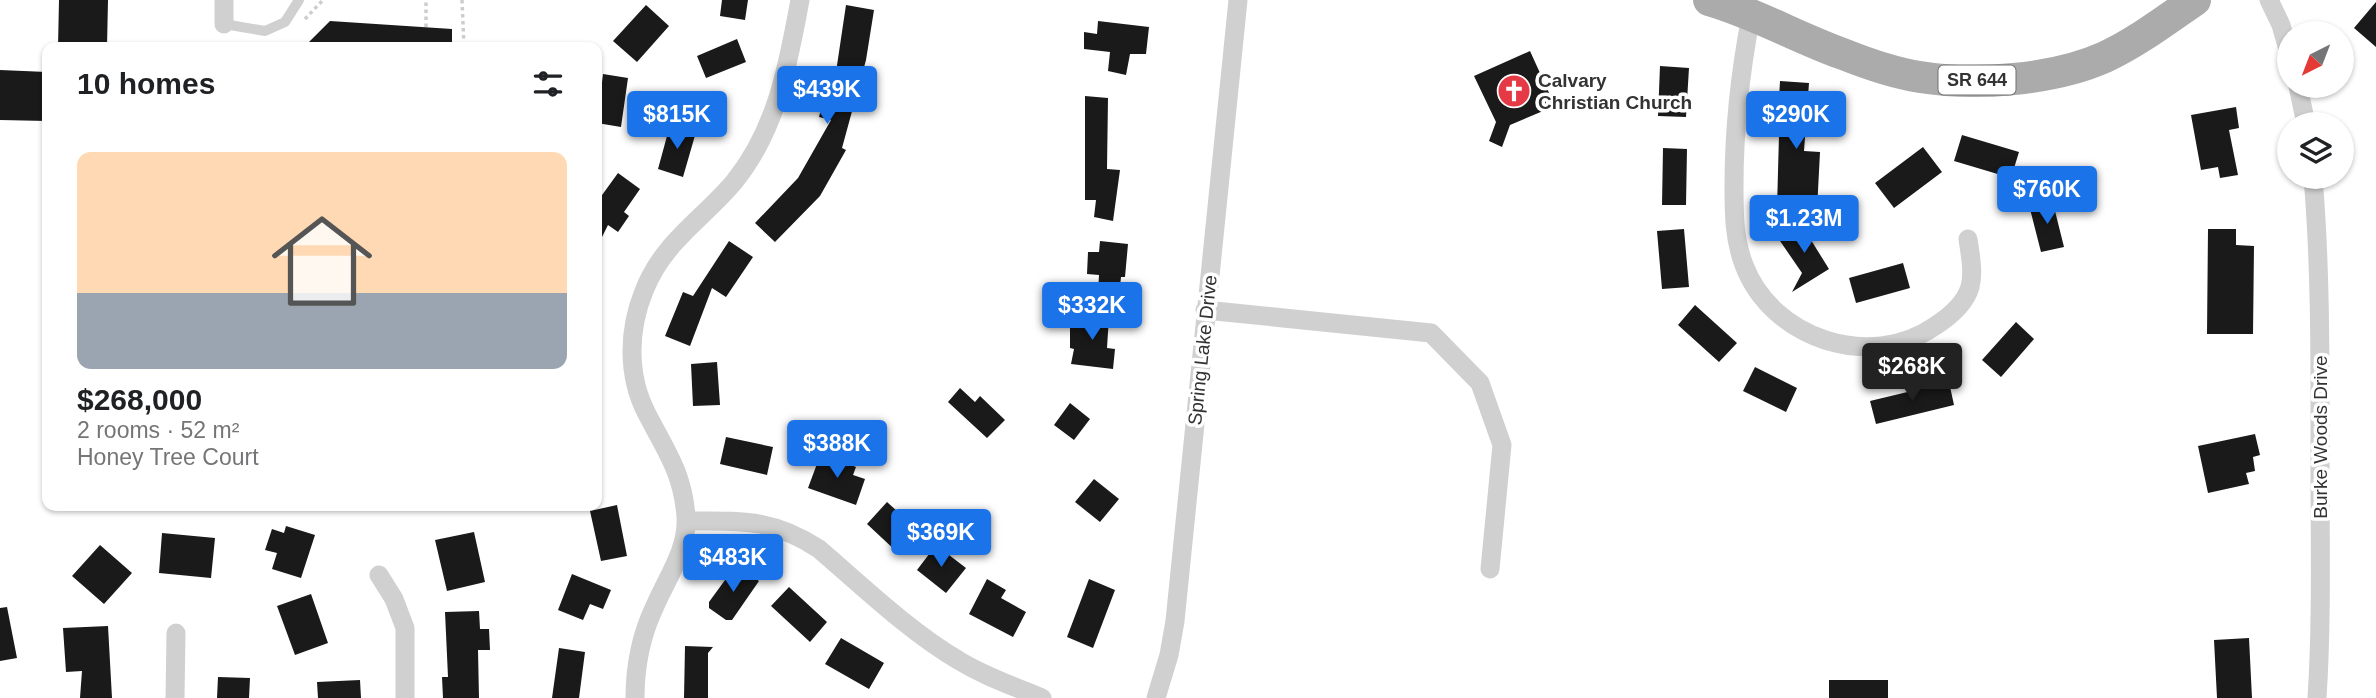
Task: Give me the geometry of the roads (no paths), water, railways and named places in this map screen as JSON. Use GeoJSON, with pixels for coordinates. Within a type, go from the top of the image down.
{"type":"FeatureCollection","features":[{"type":"Feature","properties":{"kind":"main road","name":"SR 644"},"geometry":{"type":"LineString","coordinates":[[1709,0],[1895,72],[1923,78],[1973,80],[2032,76],[2086,64],[2134,41],[2195,0]]}},
{"type":"Feature","properties":{"kind":"street"},"geometry":{"type":"LineString","coordinates":[[223,24],[224,0]]}},
{"type":"Feature","properties":{"kind":"street"},"geometry":{"type":"LineString","coordinates":[[635,698],[637,660],[645,629],[674,570],[687,521],[680,478],[637,390],[632,355],[635,322],[645,288],[663,255],[678,236],[734,181],[754,155],[776,109],[787,72],[800,0]]}},
{"type":"Feature","properties":{"kind":"street","name":"Spring Lake Drive"},"geometry":{"type":"LineString","coordinates":[[1156,698],[1169,655],[1175,621],[1238,0]]}},
{"type":"Feature","properties":{"kind":"street"},"geometry":{"type":"LineString","coordinates":[[2269,0],[2279,21]]}},
{"type":"Feature","properties":{"kind":"street"},"geometry":{"type":"LineString","coordinates":[[1751,16],[1737,103],[1734,225],[1745,268],[1770,307],[1791,325],[1824,341],[1852,346],[1880,346],[1908,340],[1946,319],[1967,296],[1970,284],[1968,239]]}},
{"type":"Feature","properties":{"kind":"street","name":"Burke Woods Drive"},"geometry":{"type":"LineString","coordinates":[[2314,189],[2320,307],[2316,698]]}},
{"type":"Feature","properties":{"kind":"street"},"geometry":{"type":"LineString","coordinates":[[1205,310],[1431,333],[1480,383],[1502,445],[1490,569]]}},
{"type":"Feature","properties":{"kind":"street"},"geometry":{"type":"LineString","coordinates":[[687,521],[744,521],[767,524],[804,539],[924,637],[957,660],[1042,698]]}},
{"type":"Feature","properties":{"kind":"street"},"geometry":{"type":"LineString","coordinates":[[379,575],[394,599],[405,628],[405,698]]}},
{"type":"Feature","properties":{"kind":"street"},"geometry":{"type":"LineString","coordinates":[[175,698],[176,633]]}},
{"type":"Feature","properties":{"kind":"lane"},"geometry":{"type":"LineString","coordinates":[[223,24],[265,31],[285,22],[299,0]]}},
{"type":"Feature","properties":{"kind":"place","name":"Calvary Christian Church"},"geometry":{"type":"Point","coordinates":[1514,91]}}]}
